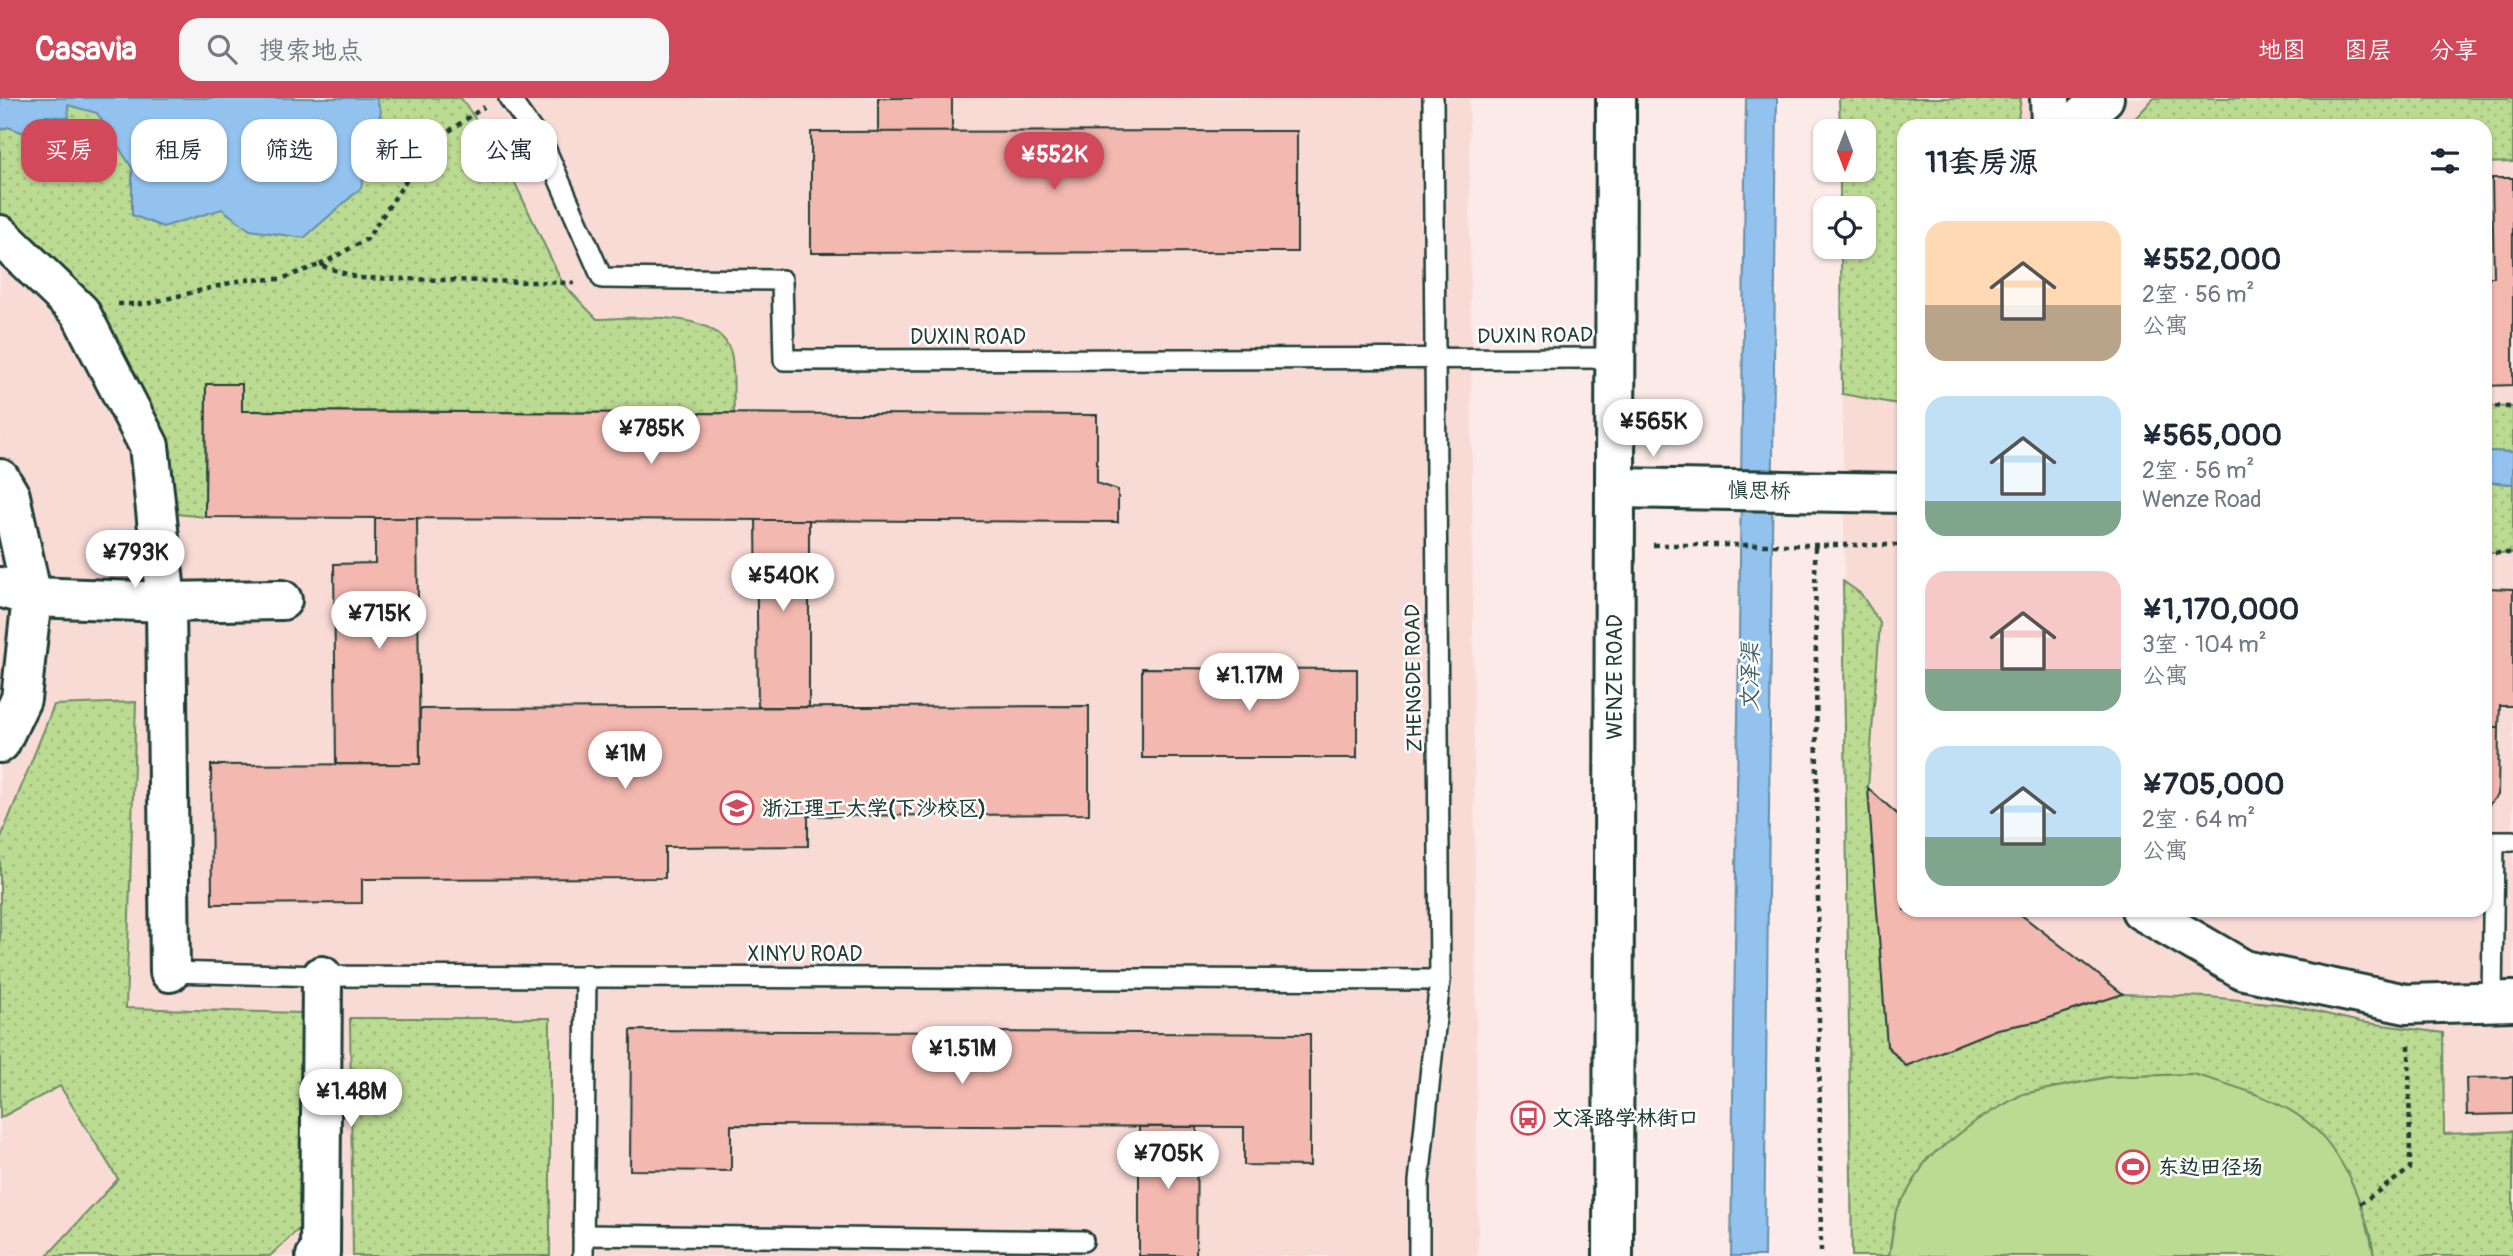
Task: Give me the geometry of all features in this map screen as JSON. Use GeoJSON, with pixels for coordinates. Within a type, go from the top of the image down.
{"type":"FeatureCollection","features":[{"type":"Feature","properties":{"kind":"street","name":"WENZE ROAD"},"geometry":{"type":"LineString","coordinates":[[1613,1256],[1616,98]]}},
{"type":"Feature","properties":{"kind":"street"},"geometry":{"type":"LineString","coordinates":[[2050,98],[2050,119]]}},
{"type":"Feature","properties":{"kind":"street"},"geometry":{"type":"LineString","coordinates":[[2079,119],[2104,98]]}},
{"type":"Feature","properties":{"kind":"street"},"geometry":{"type":"LineString","coordinates":[[0,234],[80,312],[149,446],[166,602],[170,972]]}},
{"type":"Feature","properties":{"kind":"street"},"geometry":{"type":"LineString","coordinates":[[0,480],[10,496],[21,699],[0,743]]}},
{"type":"Feature","properties":{"kind":"street","name":"慎思桥"},"geometry":{"type":"LineString","coordinates":[[1616,488],[1897,493]]}},
{"type":"Feature","properties":{"kind":"street"},"geometry":{"type":"LineString","coordinates":[[16,592],[166,602],[282,600]]}},
{"type":"Feature","properties":{"kind":"street"},"geometry":{"type":"LineString","coordinates":[[2153,917],[2244,970],[2406,1003],[2502,1001]]}},
{"type":"Feature","properties":{"kind":"street"},"geometry":{"type":"LineString","coordinates":[[316,1256],[320,1253],[322,976]]}},
{"type":"Feature","properties":{"kind":"lane"},"geometry":{"type":"LineString","coordinates":[[509,98],[547,150],[602,278]]}},
{"type":"Feature","properties":{"kind":"lane","name":"ZHENGDE ROAD"},"geometry":{"type":"LineString","coordinates":[[1419,1256],[1419,1182],[1440,980],[1433,98]]}},
{"type":"Feature","properties":{"kind":"lane","name":"DUXIN ROAD"},"geometry":{"type":"LineString","coordinates":[[602,278],[782,280],[784,360],[1616,358]]}},
{"type":"Feature","properties":{"kind":"lane"},"geometry":{"type":"LineString","coordinates":[[2492,863],[2494,841],[2513,841]]}},
{"type":"Feature","properties":{"kind":"lane"},"geometry":{"type":"LineString","coordinates":[[2492,917],[2502,1001]]}},
{"type":"Feature","properties":{"kind":"lane","name":"XINYU ROAD"},"geometry":{"type":"LineString","coordinates":[[170,972],[322,976],[1440,980]]}},
{"type":"Feature","properties":{"kind":"lane"},"geometry":{"type":"LineString","coordinates":[[583,1256],[586,975]]}},
{"type":"Feature","properties":{"kind":"lane"},"geometry":{"type":"LineString","coordinates":[[583,1234],[1083,1241]]}},
{"type":"Feature","properties":{"kind":"path"},"geometry":{"type":"LineString","coordinates":[[80,312],[111,304],[146,304],[242,280],[281,279],[319,265],[367,239],[414,169],[442,136],[487,106]]}},
{"type":"Feature","properties":{"kind":"path"},"geometry":{"type":"LineString","coordinates":[[319,265],[359,278],[563,284],[602,278]]}},
{"type":"Feature","properties":{"kind":"path"},"geometry":{"type":"LineString","coordinates":[[2492,407],[2513,407]]}},
{"type":"Feature","properties":{"kind":"path"},"geometry":{"type":"LineString","coordinates":[[1690,545],[1897,545]]}},
{"type":"Feature","properties":{"kind":"path"},"geometry":{"type":"LineString","coordinates":[[1815,547],[1821,1256]]}},
{"type":"Feature","properties":{"kind":"path"},"geometry":{"type":"LineString","coordinates":[[2492,552],[2513,553]]}},
{"type":"Feature","properties":{"kind":"path"},"geometry":{"type":"LineString","coordinates":[[2360,1205],[2410,1169],[2412,1079],[2406,1003]]}},
{"type":"Feature","properties":{"kind":"shaded area","name":"浙江理工大学(下沙校区)"},"geometry":{"type":"Polygon","coordinates":[[[0,98],[1469,98],[1478,1256],[0,1256],[0,98]]]}},
{"type":"Feature","properties":{"kind":"shaded area"},"geometry":{"type":"Polygon","coordinates":[[[1839,98],[2513,98],[2513,1256],[1852,1256],[1841,259],[1876,259],[1876,196],[1840,196],[1840,182],[1876,182],[1876,119],[1840,119],[1839,98]]]}},
{"type":"Feature","properties":{"kind":"green space"},"geometry":{"type":"Polygon","coordinates":[[[0,98],[461,98],[475,119],[461,119],[461,182],[515,182],[563,284],[597,319],[652,317],[693,322],[710,329],[723,339],[731,353],[734,413],[242,411],[242,385],[206,384],[205,517],[157,512],[80,312],[0,235],[0,98]]]}},
{"type":"Feature","properties":{"kind":"green space"},"geometry":{"type":"Polygon","coordinates":[[[1839,98],[2021,98],[2018,119],[1897,119],[1897,404],[1842,394],[1841,259],[1876,259],[1876,196],[1840,196],[1840,182],[1876,182],[1876,119],[1840,119],[1839,98]]]}},
{"type":"Feature","properties":{"kind":"green space"},"geometry":{"type":"Polygon","coordinates":[[[2154,98],[2513,98],[2513,162],[2492,163],[2492,119],[2134,119],[2154,98]]]}},
{"type":"Feature","properties":{"kind":"green space"},"geometry":{"type":"Polygon","coordinates":[[[2492,406],[2513,407],[2513,452],[2492,451],[2492,406]]]}},
{"type":"Feature","properties":{"kind":"green space"},"geometry":{"type":"Polygon","coordinates":[[[2492,482],[2513,484],[2513,553],[2492,553],[2492,482]]]}},
{"type":"Feature","properties":{"kind":"green space"},"geometry":{"type":"Polygon","coordinates":[[[1843,581],[1861,594],[1880,623],[1868,788],[1876,885],[1897,910],[1897,917],[1903,917],[1997,1029],[2040,1021],[2123,994],[2210,997],[2288,1005],[2360,1022],[2443,1033],[2444,1134],[2513,1131],[2513,1256],[2374,1256],[2371,1235],[2257,1094],[2193,1074],[2108,1077],[2023,1094],[1977,1120],[1896,1211],[1889,1256],[1852,1256],[1843,581]]]}},
{"type":"Feature","properties":{"kind":"green space"},"geometry":{"type":"Polygon","coordinates":[[[136,702],[126,1008],[303,1013],[303,1225],[270,1256],[47,1256],[118,1179],[60,1086],[0,1118],[0,840],[54,705],[136,702]]]}},
{"type":"Feature","properties":{"kind":"green space"},"geometry":{"type":"Polygon","coordinates":[[[350,1018],[550,1018],[550,1256],[353,1256],[350,1018]]]}},
{"type":"Feature","properties":{"kind":"green space","name":"东边田径场"},"geometry":{"type":"Polygon","coordinates":[[[2193,1074],[2271,1100],[2299,1116],[2324,1138],[2353,1186],[2366,1221],[2374,1256],[1889,1256],[1896,1211],[1927,1159],[1977,1120],[2023,1094],[2108,1077],[2193,1074]]]}},
{"type":"Feature","properties":{"kind":"water"},"geometry":{"type":"Polygon","coordinates":[[[0,98],[376,98],[381,111],[379,119],[351,119],[351,182],[363,182],[361,188],[304,238],[250,230],[222,209],[163,227],[132,215],[132,182],[227,182],[227,119],[131,119],[131,166],[117,144],[117,119],[101,119],[97,113],[68,105],[69,118],[46,116],[48,119],[21,119],[21,132],[8,127],[0,130],[0,98]]]}},
{"type":"Feature","properties":{"kind":"water","name":"文泽渠"},"geometry":{"type":"Polygon","coordinates":[[[1746,98],[1777,98],[1764,1256],[1731,1256],[1746,98]]]}},
{"type":"Feature","properties":{"kind":"water"},"geometry":{"type":"Polygon","coordinates":[[[2492,451],[2513,452],[2513,484],[2492,482],[2492,451]]]}},
{"type":"Feature","properties":{"kind":"building"},"geometry":{"type":"Polygon","coordinates":[[[878,98],[952,98],[952,132],[878,132],[878,98]]]}},
{"type":"Feature","properties":{"kind":"building"},"geometry":{"type":"Polygon","coordinates":[[[1297,131],[1297,252],[811,253],[811,132],[1297,131]]]}},
{"type":"Feature","properties":{"kind":"building"},"geometry":{"type":"Polygon","coordinates":[[[2492,178],[2513,178],[2513,385],[2492,386],[2492,178]]]}},
{"type":"Feature","properties":{"kind":"building"},"geometry":{"type":"Polygon","coordinates":[[[206,384],[242,384],[242,411],[1097,415],[1097,483],[1118,490],[1118,522],[205,517],[206,384]]]}},
{"type":"Feature","properties":{"kind":"building"},"geometry":{"type":"Polygon","coordinates":[[[375,518],[417,518],[420,764],[336,764],[334,564],[375,563],[375,518]]]}},
{"type":"Feature","properties":{"kind":"building"},"geometry":{"type":"Polygon","coordinates":[[[756,520],[809,520],[809,707],[758,707],[756,520]]]}},
{"type":"Feature","properties":{"kind":"building"},"geometry":{"type":"Polygon","coordinates":[[[2492,588],[2513,589],[2513,706],[2500,706],[2499,727],[2492,727],[2492,588]]]}},
{"type":"Feature","properties":{"kind":"building"},"geometry":{"type":"Polygon","coordinates":[[[1142,668],[1357,669],[1357,758],[1142,758],[1142,668]]]}},
{"type":"Feature","properties":{"kind":"building"},"geometry":{"type":"Polygon","coordinates":[[[1089,706],[1089,814],[808,816],[808,846],[665,847],[665,878],[362,879],[362,903],[212,904],[211,765],[420,764],[420,709],[1089,706]]]}},
{"type":"Feature","properties":{"kind":"building"},"geometry":{"type":"Polygon","coordinates":[[[2492,727],[2499,727],[2498,795],[2492,801],[2492,727]]]}},
{"type":"Feature","properties":{"kind":"building"},"geometry":{"type":"Polygon","coordinates":[[[1868,788],[1897,814],[1897,917],[2024,917],[2123,994],[2040,1021],[1997,1029],[1906,1066],[1887,1046],[1868,788]]]}},
{"type":"Feature","properties":{"kind":"building"},"geometry":{"type":"Polygon","coordinates":[[[631,1030],[1310,1034],[1310,1166],[1244,1165],[1244,1127],[731,1125],[731,1171],[630,1170],[631,1030]]]}},
{"type":"Feature","properties":{"kind":"building"},"geometry":{"type":"Polygon","coordinates":[[[2513,1077],[2513,1114],[2467,1115],[2466,1078],[2513,1077]]]}},
{"type":"Feature","properties":{"kind":"building"},"geometry":{"type":"Polygon","coordinates":[[[1139,1127],[1197,1127],[1196,1256],[1139,1256],[1139,1127]]]}},
{"type":"Feature","properties":{"kind":"place","name":"浙江理工大学(下沙校区)"},"geometry":{"type":"Point","coordinates":[737,808]}},
{"type":"Feature","properties":{"kind":"place","name":"文泽路学林街口"},"geometry":{"type":"Point","coordinates":[1528,1118]}},
{"type":"Feature","properties":{"kind":"place","name":"东边田径场"},"geometry":{"type":"Point","coordinates":[2133,1167]}}]}
